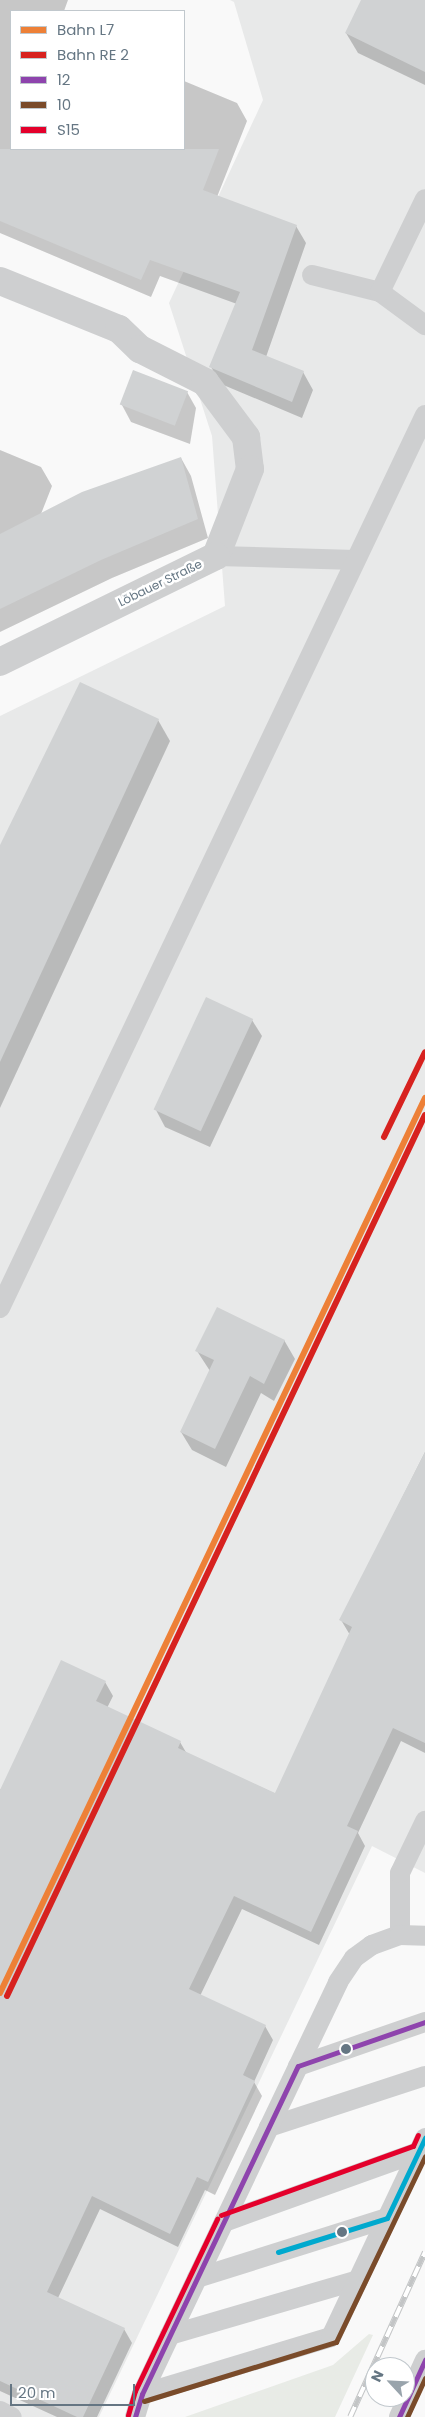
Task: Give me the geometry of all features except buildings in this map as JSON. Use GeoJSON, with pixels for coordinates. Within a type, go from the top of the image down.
{"type":"FeatureCollection","features":[{"type":"Feature","properties":{"kind":"street","name":"Löbauer Straße"},"geometry":{"type":"LineString","coordinates":[[0,281],[119,329],[140,349],[205,382],[246,437],[250,469],[216,556],[0,662]]}},
{"type":"Feature","properties":{"kind":"lane"},"geometry":{"type":"LineString","coordinates":[[380,292],[425,199]]}},
{"type":"Feature","properties":{"kind":"lane"},"geometry":{"type":"LineString","coordinates":[[312,275],[380,292],[425,325]]}},
{"type":"Feature","properties":{"kind":"lane"},"geometry":{"type":"LineString","coordinates":[[0,1308],[425,415]]}},
{"type":"Feature","properties":{"kind":"lane"},"geometry":{"type":"LineString","coordinates":[[216,556],[355,560]]}},
{"type":"Feature","properties":{"kind":"lane"},"geometry":{"type":"LineString","coordinates":[[400,1935],[400,1873],[425,1821]]}},
{"type":"Feature","properties":{"kind":"lane"},"geometry":{"type":"LineString","coordinates":[[135,2417],[142,2394],[338,1982],[354,1958],[372,1945],[400,1935],[425,1936]]}},
{"type":"Feature","properties":{"kind":"lane"},"geometry":{"type":"LineString","coordinates":[[298,2066],[425,2022]]}},
{"type":"Feature","properties":{"kind":"lane"},"geometry":{"type":"LineString","coordinates":[[269,2127],[425,2076]]}},
{"type":"Feature","properties":{"kind":"lane"},"geometry":{"type":"LineString","coordinates":[[224,2222],[422,2145]]}},
{"type":"Feature","properties":{"kind":"lane"},"geometry":{"type":"LineString","coordinates":[[142,2394],[331,2337],[422,2145]]}},
{"type":"Feature","properties":{"kind":"lane"},"geometry":{"type":"LineString","coordinates":[[197,2278],[388,2218]]}},
{"type":"Feature","properties":{"kind":"lane"},"geometry":{"type":"LineString","coordinates":[[170,2335],[358,2280]]}},
{"type":"Feature","properties":{"kind":"lane"},"geometry":{"type":"LineString","coordinates":[[399,2417],[425,2360]]}},
{"type":"Feature","properties":{"kind":"lane"},"geometry":{"type":"LineString","coordinates":[[0,2411],[12,2417]]}},
{"type":"Feature","properties":{"kind":"shaded area"},"geometry":{"type":"Polygon","coordinates":[[[230,0],[425,0],[425,1873],[372,1846],[99,2417],[0,2417],[0,716],[225,606],[212,436],[169,303],[263,100],[234,2],[230,0]]]}},
{"type":"Feature","properties":{"kind":"shaded area"},"geometry":{"type":"Polygon","coordinates":[[[369,2334],[373,2335],[335,2417],[185,2417],[333,2365],[369,2334]]]}},
{"type":"Feature","properties":{"kind":"railway"},"geometry":{"type":"LineString","coordinates":[[350,2417],[425,2252]]}},
{"type":"Feature","properties":{"kind":"rail line","name":"L7"},"geometry":{"type":"LineString","coordinates":[[0,1993],[425,1098]]}},
{"type":"Feature","properties":{"kind":"transit line"},"geometry":{"type":"LineString","coordinates":[[384,1137],[425,1052]]}},
{"type":"Feature","properties":{"kind":"transit line"},"geometry":{"type":"LineString","coordinates":[[7,1996],[425,1115]]}},
{"type":"Feature","properties":{"kind":"transit line","name":"12"},"geometry":{"type":"LineString","coordinates":[[298,2066],[425,2022]]}},
{"type":"Feature","properties":{"kind":"transit line","name":"12"},"geometry":{"type":"LineString","coordinates":[[135,2417],[142,2394],[298,2066]]}},
{"type":"Feature","properties":{"kind":"transit line","name":"S15"},"geometry":{"type":"LineString","coordinates":[[221,2215],[413,2146],[418,2135]]}},
{"type":"Feature","properties":{"kind":"transit line"},"geometry":{"type":"LineString","coordinates":[[278,2252],[387,2218],[425,2138]]}},
{"type":"Feature","properties":{"kind":"transit line","name":"10"},"geometry":{"type":"LineString","coordinates":[[144,2401],[336,2342],[425,2156]]}},
{"type":"Feature","properties":{"kind":"transit line","name":"S15"},"geometry":{"type":"LineString","coordinates":[[128,2415],[135,2391],[217,2219]]}},
{"type":"Feature","properties":{"kind":"transit line","name":"12"},"geometry":{"type":"LineString","coordinates":[[399,2417],[425,2360]]}},
{"type":"Feature","properties":{"kind":"transit line","name":"10"},"geometry":{"type":"LineString","coordinates":[[407,2417],[425,2378]]}}]}
